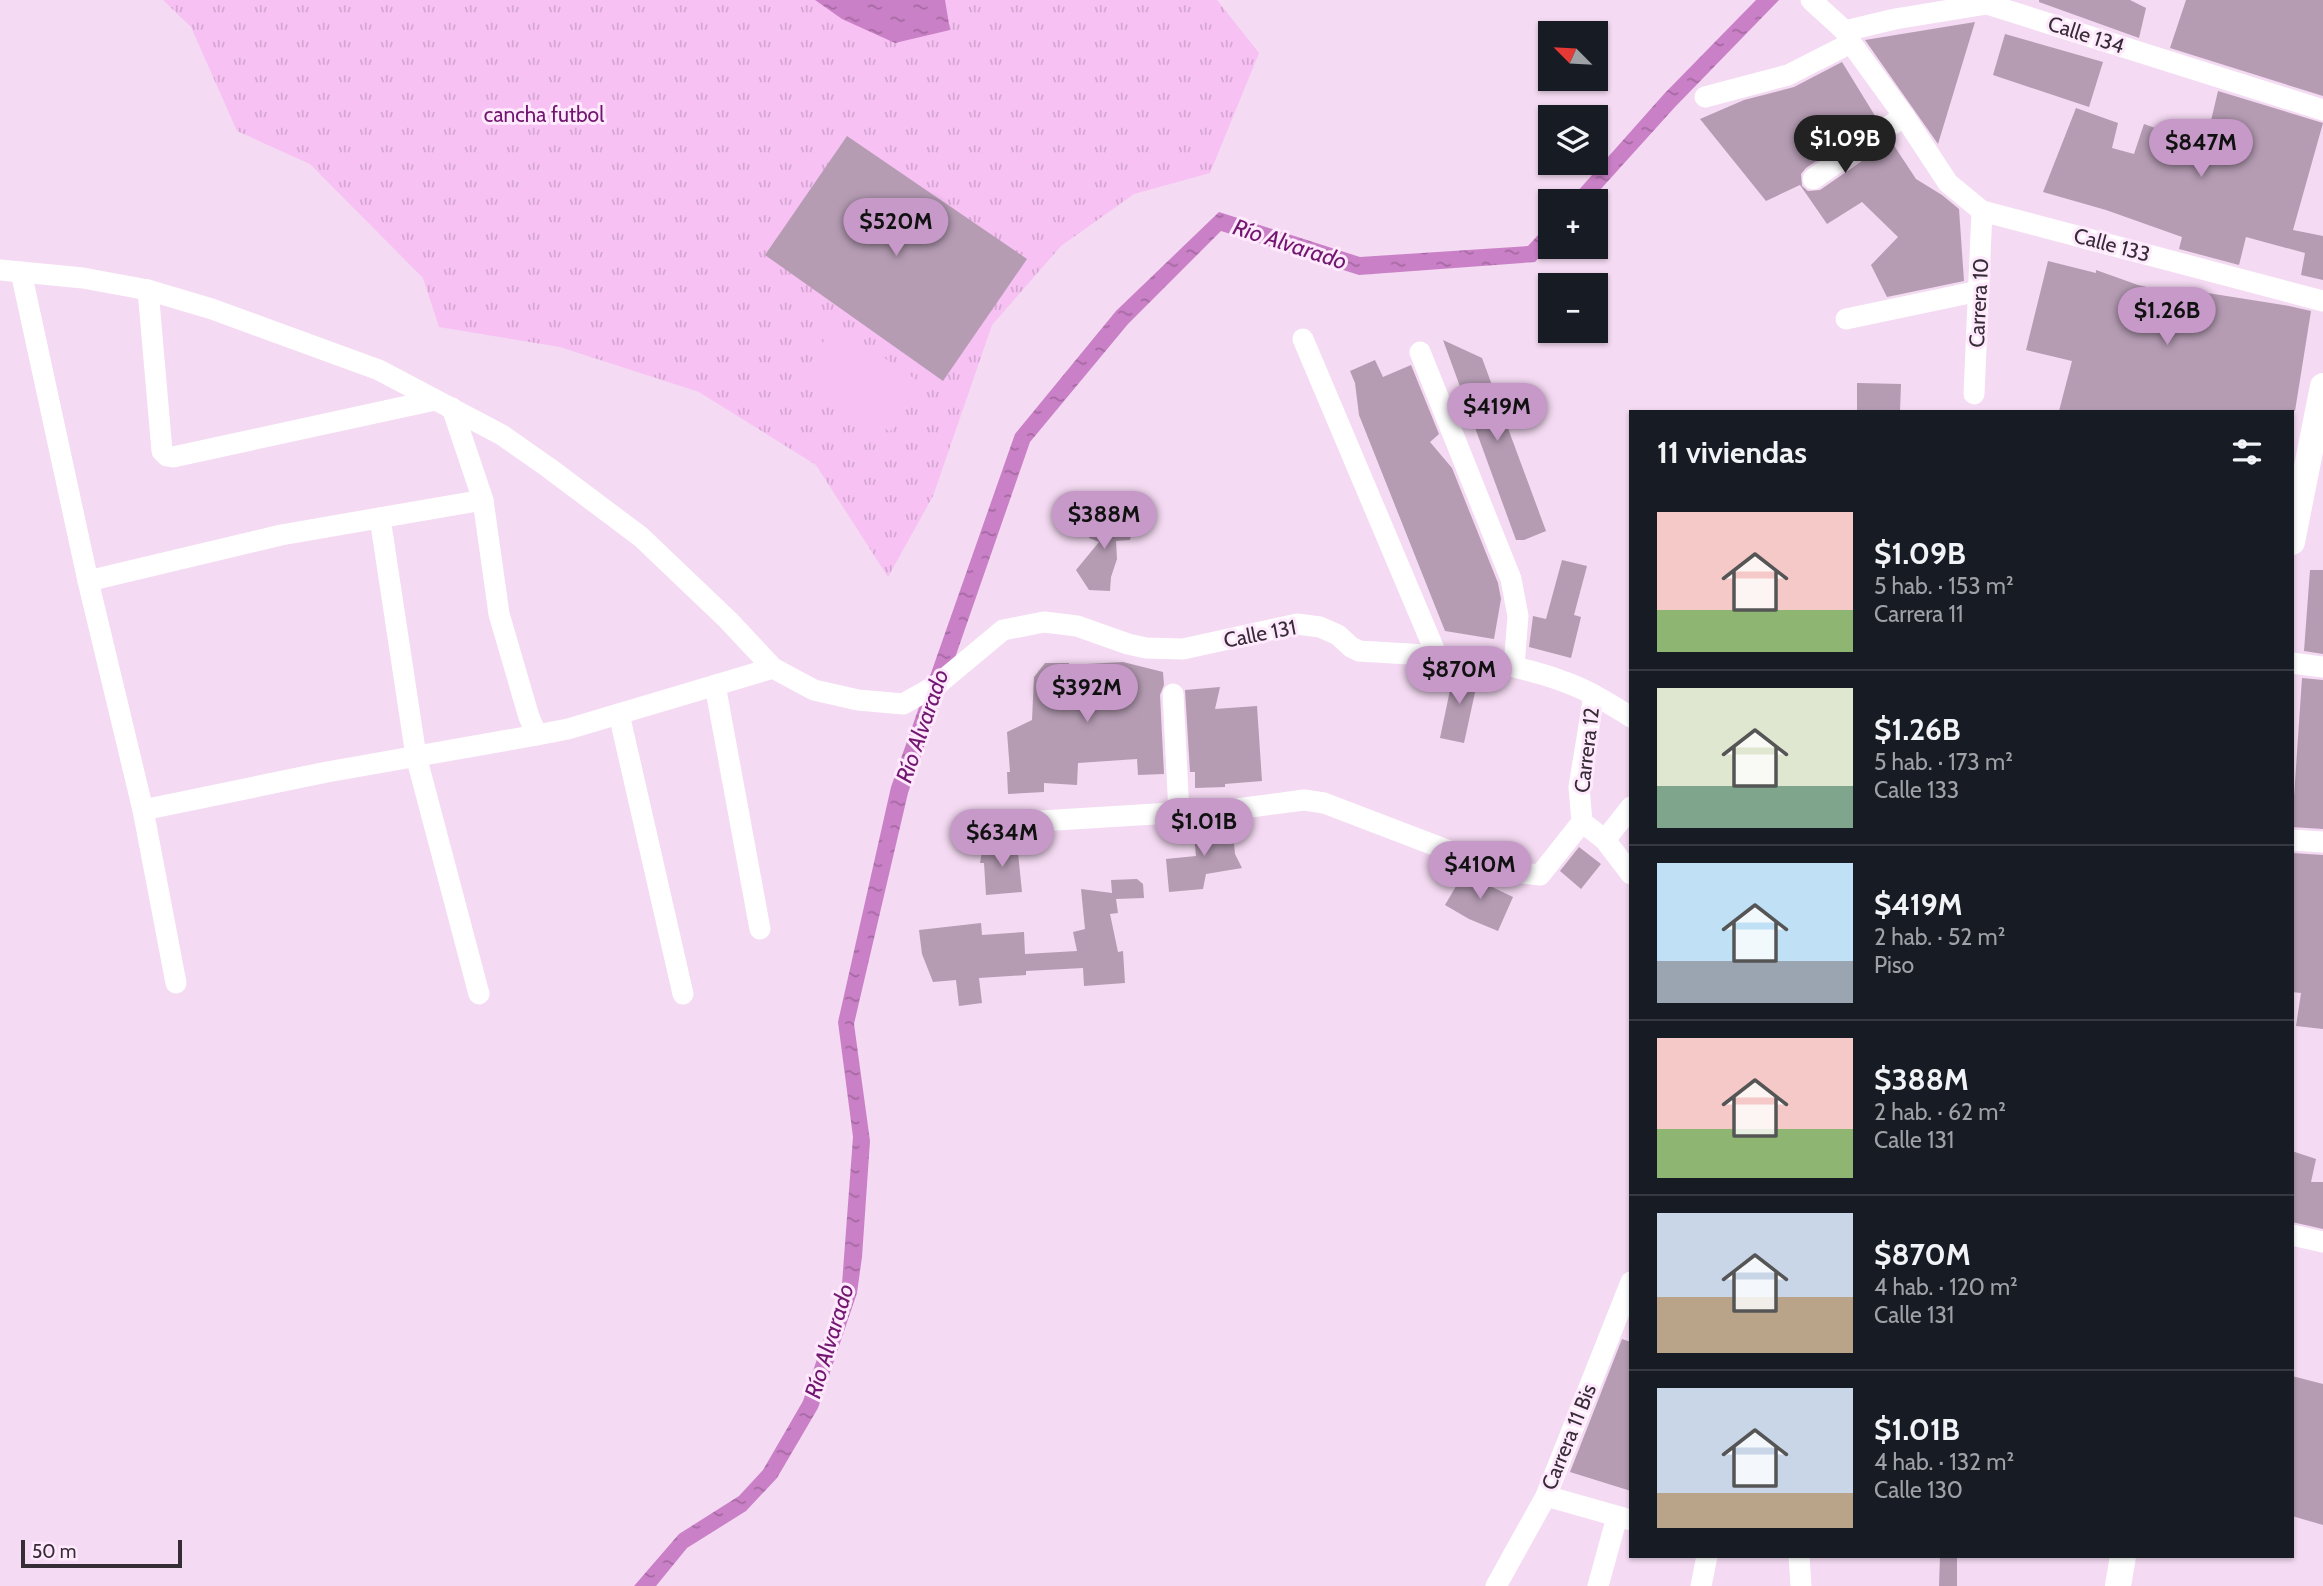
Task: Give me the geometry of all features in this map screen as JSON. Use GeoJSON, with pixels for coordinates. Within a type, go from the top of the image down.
{"type":"FeatureCollection","features":[{"type":"Feature","properties":{"kind":"street"},"geometry":{"type":"LineString","coordinates":[[1811,0],[1848,37],[1948,183],[1982,211]]}},
{"type":"Feature","properties":{"kind":"street","name":"Calle 134"},"geometry":{"type":"LineString","coordinates":[[1705,97],[1788,75],[1848,37],[1895,19],[1987,4],[2017,6],[2323,110]]}},
{"type":"Feature","properties":{"kind":"street"},"geometry":{"type":"LineString","coordinates":[[1813,179],[1904,116]]}},
{"type":"Feature","properties":{"kind":"street","name":"Carrera 10"},"geometry":{"type":"LineString","coordinates":[[1974,394],[1982,211]]}},
{"type":"Feature","properties":{"kind":"street","name":"Calle 133"},"geometry":{"type":"LineString","coordinates":[[1982,211],[2323,301]]}},
{"type":"Feature","properties":{"kind":"street"},"geometry":{"type":"LineString","coordinates":[[10,271],[143,810],[176,983]]}},
{"type":"Feature","properties":{"kind":"street","name":"Calle 131"},"geometry":{"type":"LineString","coordinates":[[10,271],[83,278],[148,290],[212,309],[379,370],[502,435],[641,537],[728,620],[773,668],[814,690],[859,700],[903,704],[937,685],[1003,630],[1044,622],[1077,626],[1146,648],[1183,649],[1297,624],[1320,627],[1338,635],[1359,651],[1437,656],[1514,667],[1565,681],[1629,716]]}},
{"type":"Feature","properties":{"kind":"street"},"geometry":{"type":"LineString","coordinates":[[148,290],[162,450],[167,456],[443,404],[483,500],[499,614],[529,717],[537,735]]}},
{"type":"Feature","properties":{"kind":"street"},"geometry":{"type":"LineString","coordinates":[[1846,319],[1979,291]]}},
{"type":"Feature","properties":{"kind":"street"},"geometry":{"type":"LineString","coordinates":[[1303,340],[1437,656]]}},
{"type":"Feature","properties":{"kind":"street"},"geometry":{"type":"LineString","coordinates":[[1420,352],[1511,579],[1518,616],[1514,667]]}},
{"type":"Feature","properties":{"kind":"street"},"geometry":{"type":"LineString","coordinates":[[2294,535],[2323,386]]}},
{"type":"Feature","properties":{"kind":"street"},"geometry":{"type":"LineString","coordinates":[[88,581],[281,535],[483,500]]}},
{"type":"Feature","properties":{"kind":"street"},"geometry":{"type":"LineString","coordinates":[[380,518],[416,756],[479,994]]}},
{"type":"Feature","properties":{"kind":"street"},"geometry":{"type":"LineString","coordinates":[[2294,663],[2323,667]]}},
{"type":"Feature","properties":{"kind":"street"},"geometry":{"type":"LineString","coordinates":[[143,810],[327,772],[568,729],[773,668]]}},
{"type":"Feature","properties":{"kind":"street"},"geometry":{"type":"LineString","coordinates":[[715,685],[760,929]]}},
{"type":"Feature","properties":{"kind":"street"},"geometry":{"type":"LineString","coordinates":[[976,825],[1179,813],[1173,694]]}},
{"type":"Feature","properties":{"kind":"street","name":"Carrera 12"},"geometry":{"type":"LineString","coordinates":[[1179,813],[1304,800],[1324,803],[1502,871],[1540,875],[1582,822],[1579,787],[1594,695]]}},
{"type":"Feature","properties":{"kind":"street"},"geometry":{"type":"LineString","coordinates":[[619,714],[683,994]]}},
{"type":"Feature","properties":{"kind":"street"},"geometry":{"type":"LineString","coordinates":[[1605,840],[1629,810]]}},
{"type":"Feature","properties":{"kind":"street"},"geometry":{"type":"LineString","coordinates":[[1582,822],[1605,840],[1629,871]]}},
{"type":"Feature","properties":{"kind":"street"},"geometry":{"type":"LineString","coordinates":[[2294,840],[2323,842]]}},
{"type":"Feature","properties":{"kind":"street"},"geometry":{"type":"LineString","coordinates":[[2294,1235],[2323,1242]]}},
{"type":"Feature","properties":{"kind":"street","name":"Carrera 11 Bis"},"geometry":{"type":"LineString","coordinates":[[1496,1586],[1546,1496],[1629,1287]]}},
{"type":"Feature","properties":{"kind":"street"},"geometry":{"type":"LineString","coordinates":[[1546,1496],[1624,1519],[1598,1586]]}},
{"type":"Feature","properties":{"kind":"street"},"geometry":{"type":"LineString","coordinates":[[1701,1586],[1707,1558]]}},
{"type":"Feature","properties":{"kind":"street"},"geometry":{"type":"LineString","coordinates":[[1799,1558],[1801,1586]]}},
{"type":"Feature","properties":{"kind":"street"},"geometry":{"type":"LineString","coordinates":[[2118,1586],[2123,1558]]}},
{"type":"Feature","properties":{"kind":"green space","name":"cancha futbol"},"geometry":{"type":"Polygon","coordinates":[[[163,0],[1217,0],[1259,53],[1210,173],[1134,194],[1061,246],[992,325],[933,496],[888,577],[816,465],[699,392],[560,347],[439,327],[423,278],[310,164],[237,131],[191,27],[163,0]]]}},
{"type":"Feature","properties":{"kind":"green space"},"geometry":{"type":"Polygon","coordinates":[[[835,323],[919,382],[890,432],[803,374],[835,323]]]}},
{"type":"Feature","properties":{"kind":"water"},"geometry":{"type":"Polygon","coordinates":[[[815,0],[945,0],[950,30],[895,43],[842,19],[815,0]]]}},
{"type":"Feature","properties":{"kind":"water"},"geometry":{"type":"Polygon","coordinates":[[[1756,0],[1779,0],[1675,107],[1601,189],[1580,189],[1592,175],[1608,175],[1608,157],[1664,94],[1756,0]]]}},
{"type":"Feature","properties":{"kind":"water","name":"Río Alvarado"},"geometry":{"type":"Polygon","coordinates":[[[1219,212],[1360,257],[1528,246],[1538,235],[1538,259],[1535,262],[1359,275],[1221,231],[1128,324],[1030,442],[908,793],[854,1024],[870,1141],[862,1257],[857,1293],[818,1408],[777,1478],[746,1511],[687,1548],[656,1586],[634,1586],[679,1534],[739,1496],[763,1470],[803,1401],[842,1284],[853,1137],[838,1022],[891,787],[1015,434],[1116,311],[1219,212]]]}},
{"type":"Feature","properties":{"kind":"building"},"geometry":{"type":"Polygon","coordinates":[[[2039,0],[2130,0],[2146,8],[2139,38],[2039,0]]]}},
{"type":"Feature","properties":{"kind":"building"},"geometry":{"type":"Polygon","coordinates":[[[2186,0],[2323,0],[2323,96],[2170,48],[2186,0]]]}},
{"type":"Feature","properties":{"kind":"building"},"geometry":{"type":"Polygon","coordinates":[[[1975,22],[1938,144],[1865,40],[1975,22]]]}},
{"type":"Feature","properties":{"kind":"building"},"geometry":{"type":"Polygon","coordinates":[[[2005,34],[2103,62],[2089,107],[1993,75],[2005,34]]]}},
{"type":"Feature","properties":{"kind":"building"},"geometry":{"type":"Polygon","coordinates":[[[1842,62],[1877,119],[1806,168],[1801,174],[1802,186],[1808,191],[1820,190],[1891,141],[1916,179],[1959,209],[1964,281],[1887,297],[1871,265],[1898,237],[1862,202],[1827,224],[1800,185],[1766,201],[1700,119],[1744,100],[1794,87],[1842,62]]]}},
{"type":"Feature","properties":{"kind":"building"},"geometry":{"type":"Polygon","coordinates":[[[2218,91],[2323,123],[2293,230],[2323,236],[2323,280],[2301,275],[2305,253],[2246,237],[2239,265],[2179,249],[2182,237],[2106,210],[2043,192],[2076,108],[2118,123],[2112,148],[2134,154],[2144,124],[2205,146],[2218,91]]]}},
{"type":"Feature","properties":{"kind":"building"},"geometry":{"type":"Polygon","coordinates":[[[847,136],[1027,259],[943,381],[765,255],[847,136]]]}},
{"type":"Feature","properties":{"kind":"building"},"geometry":{"type":"Polygon","coordinates":[[[2048,261],[2096,273],[2096,270],[2138,285],[2194,298],[2195,291],[2311,311],[2295,411],[2059,410],[2072,361],[2026,350],[2048,261]]]}},
{"type":"Feature","properties":{"kind":"building"},"geometry":{"type":"Polygon","coordinates":[[[1443,340],[1482,358],[1546,531],[1524,540],[1516,540],[1443,340]]]}},
{"type":"Feature","properties":{"kind":"building"},"geometry":{"type":"Polygon","coordinates":[[[1375,360],[1383,377],[1411,365],[1439,434],[1430,442],[1452,468],[1498,583],[1501,599],[1494,639],[1445,631],[1359,415],[1355,383],[1350,371],[1375,360]]]}},
{"type":"Feature","properties":{"kind":"building"},"geometry":{"type":"Polygon","coordinates":[[[1857,383],[1901,384],[1900,410],[1857,410],[1857,383]]]}},
{"type":"Feature","properties":{"kind":"building"},"geometry":{"type":"Polygon","coordinates":[[[1090,516],[1124,518],[1133,527],[1130,540],[1116,541],[1117,559],[1110,591],[1089,590],[1076,570],[1099,542],[1089,538],[1090,516]]]}},
{"type":"Feature","properties":{"kind":"building"},"geometry":{"type":"Polygon","coordinates":[[[1562,560],[1587,566],[1574,615],[1581,617],[1571,658],[1529,647],[1533,616],[1546,619],[1562,560]]]}},
{"type":"Feature","properties":{"kind":"building"},"geometry":{"type":"Polygon","coordinates":[[[2310,570],[2323,570],[2323,654],[2304,651],[2310,570]]]}},
{"type":"Feature","properties":{"kind":"building"},"geometry":{"type":"Polygon","coordinates":[[[1123,662],[1163,672],[1164,685],[1160,695],[1164,774],[1138,775],[1137,759],[1078,763],[1077,785],[1044,783],[1044,792],[1008,794],[1007,772],[1010,772],[1007,732],[1032,720],[1034,677],[1045,663],[1069,665],[1123,662]]]}},
{"type":"Feature","properties":{"kind":"building"},"geometry":{"type":"Polygon","coordinates":[[[1454,671],[1479,674],[1464,743],[1440,738],[1454,671]]]}},
{"type":"Feature","properties":{"kind":"building"},"geometry":{"type":"Polygon","coordinates":[[[2302,678],[2323,680],[2323,829],[2294,827],[2302,678]]]}},
{"type":"Feature","properties":{"kind":"building"},"geometry":{"type":"Polygon","coordinates":[[[1220,687],[1215,709],[1257,706],[1262,781],[1225,784],[1225,787],[1195,788],[1195,772],[1190,772],[1185,690],[1220,687]]]}},
{"type":"Feature","properties":{"kind":"building"},"geometry":{"type":"Polygon","coordinates":[[[1232,822],[1235,854],[1242,868],[1206,874],[1203,889],[1169,892],[1166,859],[1196,856],[1193,825],[1232,822]]]}},
{"type":"Feature","properties":{"kind":"building"},"geometry":{"type":"Polygon","coordinates":[[[1017,843],[1022,892],[986,895],[984,863],[980,863],[983,846],[1017,843]]]}},
{"type":"Feature","properties":{"kind":"building"},"geometry":{"type":"Polygon","coordinates":[[[1579,847],[1601,864],[1581,889],[1560,871],[1579,847]]]}},
{"type":"Feature","properties":{"kind":"building"},"geometry":{"type":"Polygon","coordinates":[[[2294,853],[2323,855],[2323,1029],[2296,1026],[2301,993],[2294,992],[2294,853]]]}},
{"type":"Feature","properties":{"kind":"building"},"geometry":{"type":"Polygon","coordinates":[[[1465,871],[1513,897],[1498,931],[1445,905],[1465,871]]]}},
{"type":"Feature","properties":{"kind":"building"},"geometry":{"type":"Polygon","coordinates":[[[1137,879],[1143,884],[1144,898],[1116,899],[1118,913],[1110,914],[1118,952],[1123,951],[1125,983],[1084,986],[1083,968],[1026,971],[1026,975],[979,978],[982,1003],[959,1006],[956,980],[933,982],[922,954],[919,930],[981,923],[982,935],[1024,932],[1025,954],[1077,951],[1073,932],[1085,929],[1081,889],[1112,893],[1111,880],[1137,879]]]}},
{"type":"Feature","properties":{"kind":"building"},"geometry":{"type":"Polygon","coordinates":[[[2294,1152],[2316,1159],[2311,1182],[2323,1182],[2323,1229],[2294,1222],[2294,1152]]]}},
{"type":"Feature","properties":{"kind":"building"},"geometry":{"type":"Polygon","coordinates":[[[1622,1339],[1629,1341],[1629,1490],[1570,1472],[1622,1339]]]}},
{"type":"Feature","properties":{"kind":"building"},"geometry":{"type":"Polygon","coordinates":[[[2294,1377],[2323,1384],[2323,1525],[2294,1517],[2294,1377]]]}},
{"type":"Feature","properties":{"kind":"building"},"geometry":{"type":"Polygon","coordinates":[[[1940,1558],[1957,1558],[1957,1586],[1939,1586],[1940,1558]]]}}]}
